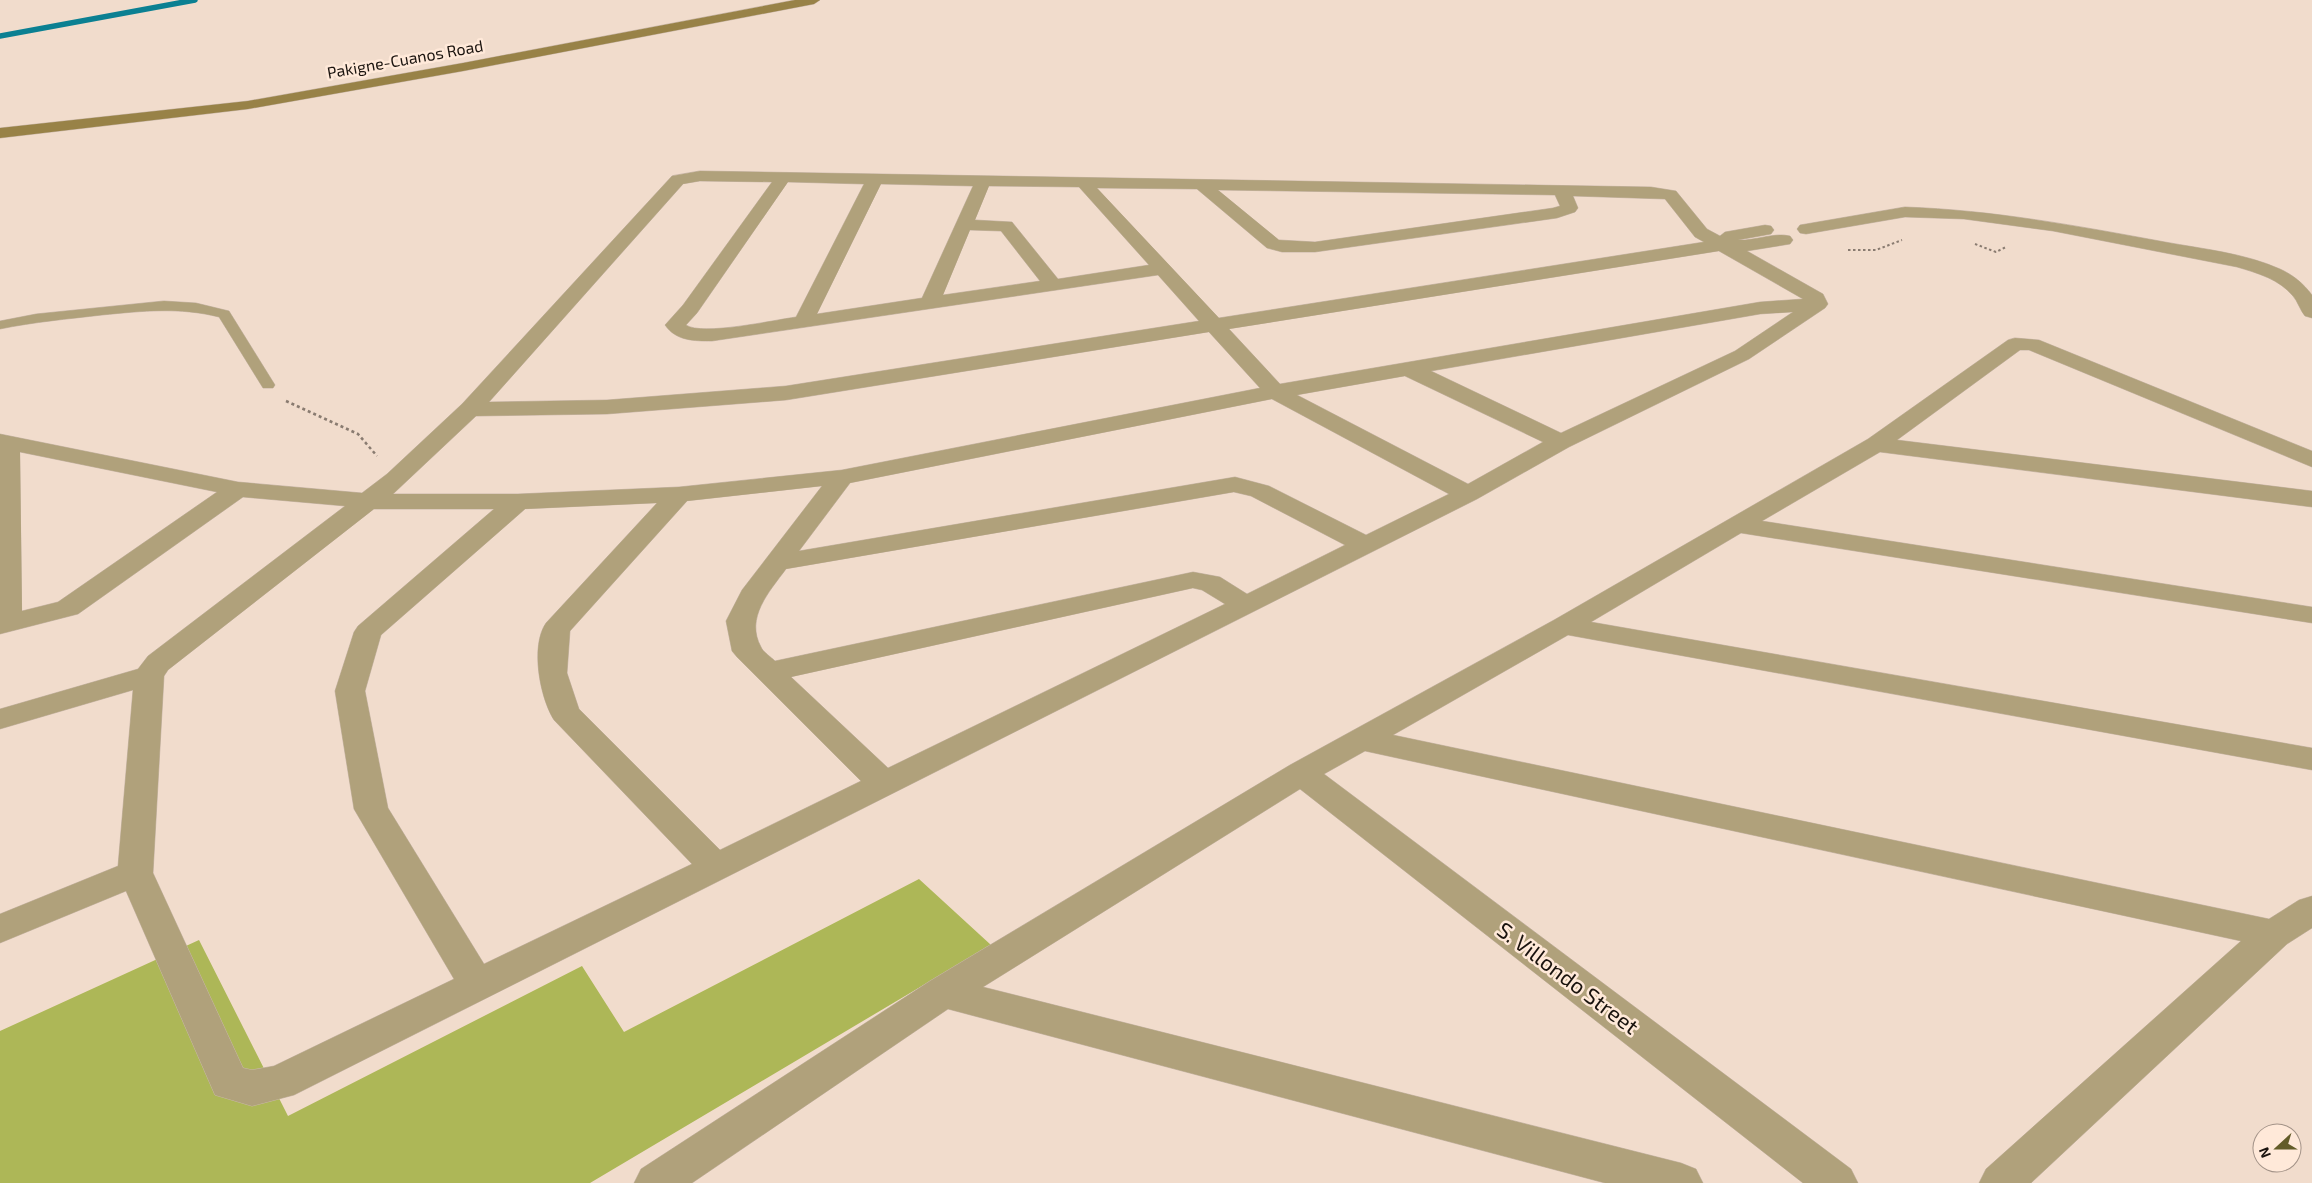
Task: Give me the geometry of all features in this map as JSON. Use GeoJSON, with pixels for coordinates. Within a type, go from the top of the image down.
{"type":"FeatureCollection","features":[{"type":"Feature","properties":{"kind":"street","name":"Pakigne-Cuanos Road"},"geometry":{"type":"LineString","coordinates":[[0,133],[248,105],[814,0]]}},
{"type":"Feature","properties":{"kind":"street"},"geometry":{"type":"LineString","coordinates":[[700,176],[1651,192],[1670,195],[1676,199],[1701,234],[1816,298],[1818,304],[1742,355],[1561,442],[1468,494],[280,1083],[252,1088],[229,1083],[135,873],[149,676],[158,663],[370,501],[396,479],[470,408],[678,180],[700,176]]}},
{"type":"Feature","properties":{"kind":"street"},"geometry":{"type":"LineString","coordinates":[[783,178],[690,309],[676,325],[681,332],[698,336],[1163,269]]}},
{"type":"Feature","properties":{"kind":"street"},"geometry":{"type":"LineString","coordinates":[[803,322],[875,180]]}},
{"type":"Feature","properties":{"kind":"street"},"geometry":{"type":"LineString","coordinates":[[930,303],[983,181]]}},
{"type":"Feature","properties":{"kind":"street"},"geometry":{"type":"LineString","coordinates":[[1084,183],[1275,392],[1468,494]]}},
{"type":"Feature","properties":{"kind":"street"},"geometry":{"type":"LineString","coordinates":[[1202,185],[1272,244],[1298,248],[1557,213],[1569,208],[1568,201],[1560,191]]}},
{"type":"Feature","properties":{"kind":"street"},"geometry":{"type":"LineString","coordinates":[[470,408],[607,407],[786,393],[1722,245],[1750,246],[1784,240],[1888,214],[1928,212],[1990,217],[2053,226],[2240,262],[2266,269],[2290,282],[2305,296],[2312,312]]}},
{"type":"Feature","properties":{"kind":"street"},"geometry":{"type":"LineString","coordinates":[[1722,245],[1731,236],[1765,230],[1769,225],[1782,224],[1808,234]]}},
{"type":"Feature","properties":{"kind":"street"},"geometry":{"type":"LineString","coordinates":[[964,225],[1006,226],[1054,286]]}},
{"type":"Feature","properties":{"kind":"street"},"geometry":{"type":"LineString","coordinates":[[1765,230],[1768,234],[1784,240]]}},
{"type":"Feature","properties":{"kind":"street"},"geometry":{"type":"LineString","coordinates":[[238,489],[68,608],[4,624],[4,442],[238,489],[370,501],[518,502],[679,494],[842,477],[1275,392],[1760,308],[1818,304]]}},
{"type":"Feature","properties":{"kind":"street"},"geometry":{"type":"LineString","coordinates":[[656,1183],[943,992],[1301,773],[1564,626],[1876,444],[2015,344],[2032,344],[2312,460]]}},
{"type":"Feature","properties":{"kind":"street"},"geometry":{"type":"LineString","coordinates":[[1408,369],[1561,442]]}},
{"type":"Feature","properties":{"kind":"street"},"geometry":{"type":"LineString","coordinates":[[1876,444],[2312,499]]}},
{"type":"Feature","properties":{"kind":"street"},"geometry":{"type":"LineString","coordinates":[[842,477],[752,596],[740,622],[747,651],[883,783]]}},
{"type":"Feature","properties":{"kind":"street"},"geometry":{"type":"LineString","coordinates":[[777,563],[1235,484],[1260,490],[1365,544]]}},
{"type":"Feature","properties":{"kind":"street"},"geometry":{"type":"LineString","coordinates":[[679,494],[556,629],[552,673],[565,713],[716,866]]}},
{"type":"Feature","properties":{"kind":"street"},"geometry":{"type":"LineString","coordinates":[[477,985],[370,809],[350,691],[368,632],[518,502]]}},
{"type":"Feature","properties":{"kind":"street"},"geometry":{"type":"LineString","coordinates":[[1737,525],[2312,616]]}},
{"type":"Feature","properties":{"kind":"street"},"geometry":{"type":"LineString","coordinates":[[769,672],[1194,580],[1210,583],[1246,605]]}},
{"type":"Feature","properties":{"kind":"street"},"geometry":{"type":"LineString","coordinates":[[1564,626],[2312,759]]}},
{"type":"Feature","properties":{"kind":"street"},"geometry":{"type":"LineString","coordinates":[[0,719],[149,676]]}},
{"type":"Feature","properties":{"kind":"street"},"geometry":{"type":"LineString","coordinates":[[1360,739],[2274,934]]}},
{"type":"Feature","properties":{"kind":"street","name":"S. Villondo Street"},"geometry":{"type":"LineString","coordinates":[[1301,773],[1836,1183]]}},
{"type":"Feature","properties":{"kind":"street"},"geometry":{"type":"LineString","coordinates":[[0,929],[135,873]]}},
{"type":"Feature","properties":{"kind":"street"},"geometry":{"type":"LineString","coordinates":[[2001,1183],[2274,934],[2312,910]]}},
{"type":"Feature","properties":{"kind":"street"},"geometry":{"type":"LineString","coordinates":[[943,992],[1681,1183]]}},
{"type":"Feature","properties":{"kind":"lane"},"geometry":{"type":"LineString","coordinates":[[0,325],[36,318],[155,306],[196,307],[224,314],[268,385]]}},
{"type":"Feature","properties":{"kind":"path"},"geometry":{"type":"LineString","coordinates":[[1808,234],[1841,249],[1859,251],[1890,248],[1908,239]]}},
{"type":"Feature","properties":{"kind":"path"},"geometry":{"type":"LineString","coordinates":[[1970,242],[1996,252]]}},
{"type":"Feature","properties":{"kind":"path"},"geometry":{"type":"LineString","coordinates":[[268,385],[288,403],[358,434],[396,479]]}},
{"type":"Feature","properties":{"kind":"green space"},"geometry":{"type":"Polygon","coordinates":[[[919,879],[991,945],[590,1183],[0,1183],[0,1031],[199,940],[288,1116],[582,966],[624,1032],[919,879]]]}},
{"type":"Feature","properties":{"kind":"waterway"},"geometry":{"type":"LineString","coordinates":[[0,36],[195,0]]}}]}
